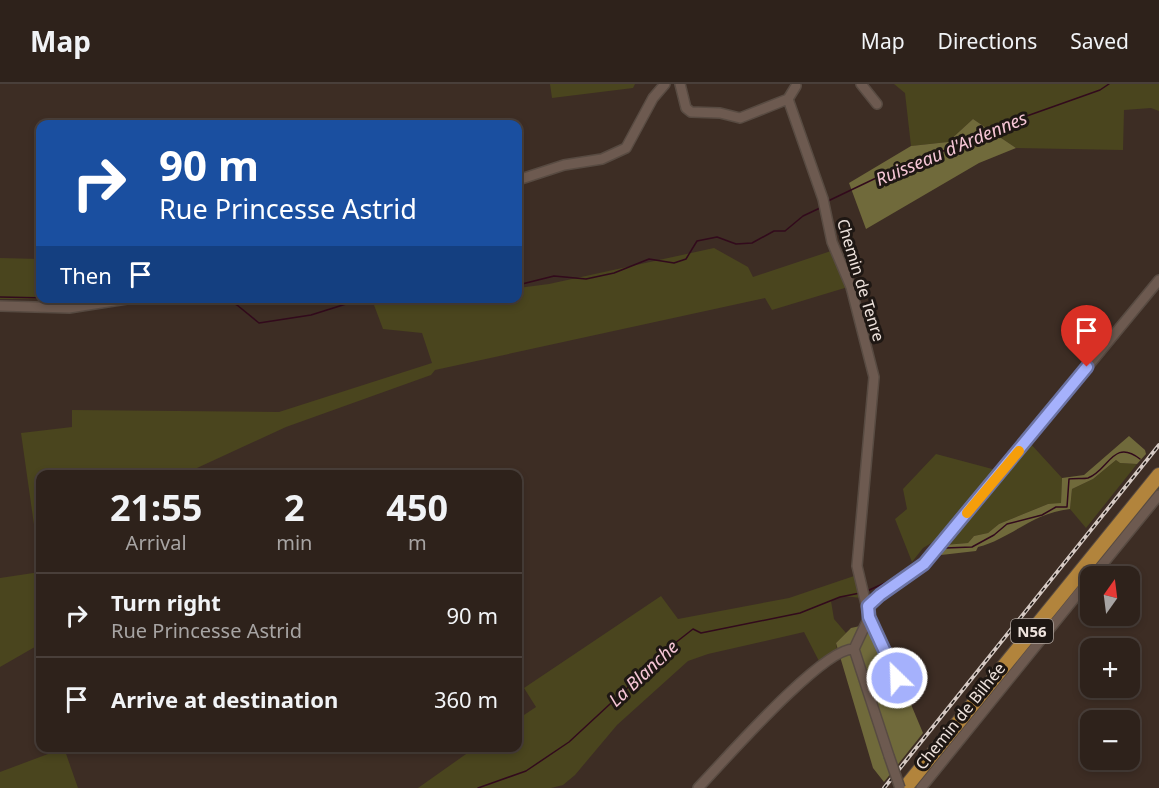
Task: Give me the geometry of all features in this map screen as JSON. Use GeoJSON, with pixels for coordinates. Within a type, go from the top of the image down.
{"type":"FeatureCollection","features":[{"type":"Feature","properties":{"kind":"highway","name":"N56"},"geometry":{"type":"LineString","coordinates":[[905,788],[1159,475]]}},
{"type":"Feature","properties":{"kind":"street"},"geometry":{"type":"LineString","coordinates":[[522,179],[564,165],[602,159],[626,148],[653,98],[665,84]]}},
{"type":"Feature","properties":{"kind":"street"},"geometry":{"type":"LineString","coordinates":[[680,84],[686,108],[691,112],[720,113],[740,118],[788,99],[798,85]]}},
{"type":"Feature","properties":{"kind":"street"},"geometry":{"type":"LineString","coordinates":[[861,84],[877,104]]}},
{"type":"Feature","properties":{"kind":"street","name":"Chemin de Tenre"},"geometry":{"type":"LineString","coordinates":[[788,99],[823,198],[832,242],[851,287],[874,381],[857,562],[869,617],[897,678]]}},
{"type":"Feature","properties":{"kind":"street"},"geometry":{"type":"LineString","coordinates":[[868,606],[924,564],[1159,280]]}},
{"type":"Feature","properties":{"kind":"street"},"geometry":{"type":"LineString","coordinates":[[0,306],[69,308],[101,303]]}},
{"type":"Feature","properties":{"kind":"street","name":"Chemin de Bilhée"},"geometry":{"type":"LineString","coordinates":[[1102,566],[1159,495]]}},
{"type":"Feature","properties":{"kind":"street","name":"Chemin de Bilhée"},"geometry":{"type":"LineString","coordinates":[[921,788],[931,783],[1080,593]]}},
{"type":"Feature","properties":{"kind":"street"},"geometry":{"type":"LineString","coordinates":[[869,617],[854,648],[900,788]]}},
{"type":"Feature","properties":{"kind":"street"},"geometry":{"type":"LineString","coordinates":[[698,788],[814,669],[841,650],[854,648]]}},
{"type":"Feature","properties":{"kind":"shaded area"},"geometry":{"type":"Polygon","coordinates":[[[550,84],[635,84],[633,88],[552,98],[550,84]]]}},
{"type":"Feature","properties":{"kind":"shaded area"},"geometry":{"type":"Polygon","coordinates":[[[894,84],[1159,84],[1159,111],[1151,108],[1124,110],[1123,150],[1016,148],[973,119],[948,142],[911,146],[905,93],[894,84]]]}},
{"type":"Feature","properties":{"kind":"shaded area"},"geometry":{"type":"Polygon","coordinates":[[[973,119],[1016,148],[979,163],[866,229],[849,183],[911,146],[948,142],[973,119]]]}},
{"type":"Feature","properties":{"kind":"shaded area"},"geometry":{"type":"Polygon","coordinates":[[[714,248],[748,267],[753,277],[834,250],[848,287],[772,310],[765,298],[435,370],[431,375],[286,427],[193,470],[36,470],[36,539],[21,433],[72,427],[72,410],[279,412],[432,363],[422,333],[383,329],[374,305],[522,303],[522,287],[549,284],[714,248]]]}},
{"type":"Feature","properties":{"kind":"shaded area"},"geometry":{"type":"Polygon","coordinates":[[[0,258],[36,259],[36,299],[0,299],[0,258]]]}},
{"type":"Feature","properties":{"kind":"shaded area"},"geometry":{"type":"Polygon","coordinates":[[[1129,436],[1145,450],[1146,454],[1137,464],[1120,463],[1116,460],[1093,479],[1072,489],[1070,509],[1044,515],[1001,538],[978,547],[976,551],[941,555],[944,545],[968,543],[974,536],[988,533],[999,524],[1048,504],[1061,503],[1062,478],[1084,475],[1129,436]]]}},
{"type":"Feature","properties":{"kind":"shaded area"},"geometry":{"type":"Polygon","coordinates":[[[1029,442],[1062,478],[1061,504],[1048,504],[999,524],[988,533],[974,536],[968,543],[944,545],[1029,442]]]}},
{"type":"Feature","properties":{"kind":"shaded area"},"geometry":{"type":"Polygon","coordinates":[[[936,454],[996,470],[938,539],[923,548],[912,562],[895,519],[907,509],[903,489],[936,454]]]}},
{"type":"Feature","properties":{"kind":"shaded area"},"geometry":{"type":"Polygon","coordinates":[[[1116,460],[1120,463],[1137,464],[1086,528],[1070,509],[1072,489],[1093,479],[1116,460]]]}},
{"type":"Feature","properties":{"kind":"shaded area"},"geometry":{"type":"Polygon","coordinates":[[[1159,485],[1159,491],[1098,566],[1093,566],[1159,485]]]}},
{"type":"Feature","properties":{"kind":"shaded area"},"geometry":{"type":"Polygon","coordinates":[[[36,573],[36,646],[0,667],[0,578],[36,573]]]}},
{"type":"Feature","properties":{"kind":"shaded area"},"geometry":{"type":"Polygon","coordinates":[[[857,575],[862,598],[842,596],[831,601],[834,619],[846,633],[836,643],[837,650],[820,663],[804,632],[708,654],[688,661],[617,725],[575,775],[563,785],[551,788],[418,788],[469,752],[522,752],[522,716],[536,707],[524,688],[661,596],[678,619],[789,598],[857,575]]]}},
{"type":"Feature","properties":{"kind":"shaded area"},"geometry":{"type":"Polygon","coordinates":[[[1080,582],[1080,588],[918,788],[912,788],[1080,582]]]}},
{"type":"Feature","properties":{"kind":"shaded area"},"geometry":{"type":"Polygon","coordinates":[[[869,624],[895,684],[902,683],[923,733],[884,782],[873,768],[836,643],[851,628],[869,624]]]}},
{"type":"Feature","properties":{"kind":"shaded area"},"geometry":{"type":"Polygon","coordinates":[[[53,752],[65,752],[78,788],[0,788],[0,772],[53,752]]]}},
{"type":"Feature","properties":{"kind":"waterway","name":"Ruisseau d'Ardennes"},"geometry":{"type":"LineString","coordinates":[[828,201],[918,158],[972,143],[993,131],[1014,125],[1024,117],[1100,90],[1109,84]]}},
{"type":"Feature","properties":{"kind":"waterway","name":"Ruisseau d'Ardennes"},"geometry":{"type":"LineString","coordinates":[[522,284],[554,276],[586,279],[614,273],[649,259],[674,263],[686,259],[697,241],[717,237],[736,244],[752,243],[774,231],[785,231],[803,216],[820,208]]}},
{"type":"Feature","properties":{"kind":"waterway","name":"Ruisseau d'Ardennes"},"geometry":{"type":"LineString","coordinates":[[0,297],[36,298]]}},
{"type":"Feature","properties":{"kind":"waterway","name":"Ruisseau d'Ardennes"},"geometry":{"type":"LineString","coordinates":[[234,303],[259,323],[311,315],[346,304],[416,303]]}},
{"type":"Feature","properties":{"kind":"waterway","name":"La Blanche"},"geometry":{"type":"LineString","coordinates":[[945,548],[972,547],[994,535],[1007,524],[1042,515],[1056,507],[1067,507],[1069,479],[1088,478],[1117,454],[1131,453],[1140,459]]}},
{"type":"Feature","properties":{"kind":"waterway"},"geometry":{"type":"LineString","coordinates":[[867,591],[896,578]]}},
{"type":"Feature","properties":{"kind":"waterway","name":"La Blanche"},"geometry":{"type":"LineString","coordinates":[[478,788],[526,771],[569,742],[637,679],[647,665],[693,629],[701,633],[800,613],[840,597],[860,593]]}},
{"type":"Feature","properties":{"kind":"railway"},"geometry":{"type":"LineString","coordinates":[[884,788],[1159,445]]}},
{"type":"Feature","properties":{"kind":"slow traffic"},"geometry":{"type":"LineString","coordinates":[[967,513],[1019,451]]}},
{"type":"Feature","properties":{"kind":"route"},"geometry":{"type":"LineString","coordinates":[[897,678],[869,617],[868,606],[924,564],[1087,367]]}}]}
